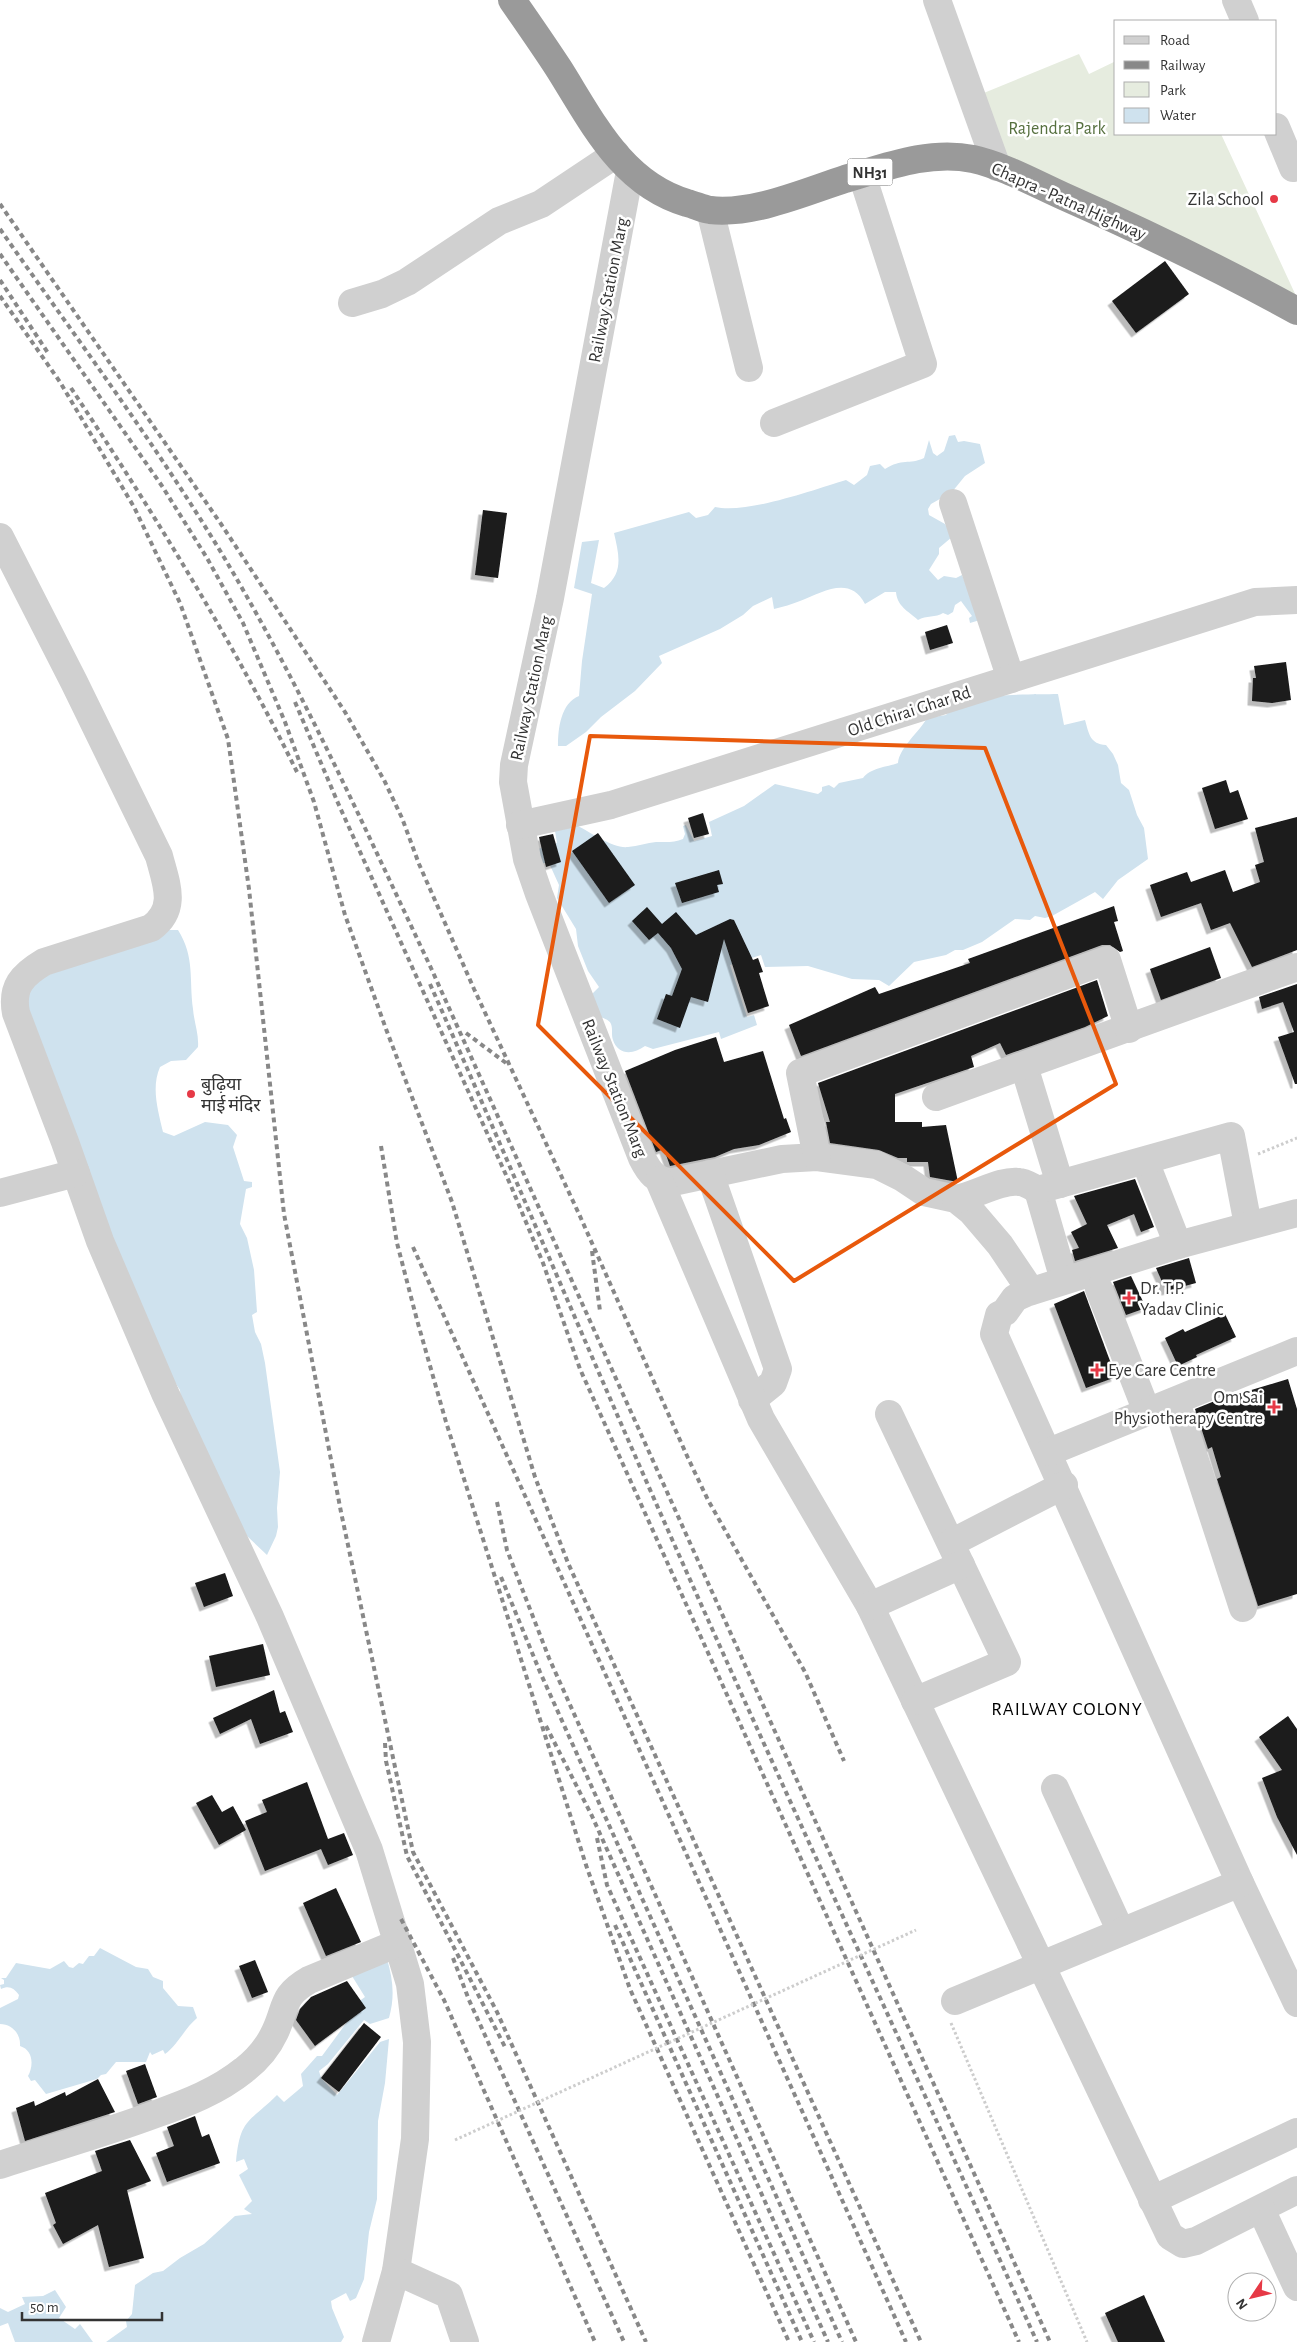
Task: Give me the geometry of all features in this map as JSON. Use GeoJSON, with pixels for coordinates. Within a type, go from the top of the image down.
{"type":"FeatureCollection","features":[{"type":"Feature","properties":{"kind":"highway","name":"Chapra - Patna Highway"},"geometry":{"type":"LineString","coordinates":[[512,0],[558,68],[599,134],[623,163],[652,189],[680,201],[710,210],[741,208],[777,202],[900,163],[937,156],[972,159],[997,167],[1126,224],[1297,311]]}},
{"type":"Feature","properties":{"kind":"street"},"geometry":{"type":"LineString","coordinates":[[937,0],[997,167]]}},
{"type":"Feature","properties":{"kind":"street"},"geometry":{"type":"LineString","coordinates":[[1236,0],[1245,20]]}},
{"type":"Feature","properties":{"kind":"street"},"geometry":{"type":"LineString","coordinates":[[1277,130],[1292,168]]}},
{"type":"Feature","properties":{"kind":"street"},"geometry":{"type":"LineString","coordinates":[[352,303],[382,294],[407,282],[499,221],[623,163]]}},
{"type":"Feature","properties":{"kind":"street","name":"Railway Station Marg"},"geometry":{"type":"LineString","coordinates":[[623,163],[550,598],[514,766],[513,782],[527,859],[642,1158],[648,1169],[660,1180],[752,1400],[870,1606],[1170,2236],[1183,2244],[1196,2242],[1261,2209]]}},
{"type":"Feature","properties":{"kind":"street"},"geometry":{"type":"LineString","coordinates":[[774,423],[923,364],[862,174]]}},
{"type":"Feature","properties":{"kind":"street"},"geometry":{"type":"LineString","coordinates":[[710,210],[749,368]]}},
{"type":"Feature","properties":{"kind":"street"},"geometry":{"type":"LineString","coordinates":[[953,503],[1011,679]]}},
{"type":"Feature","properties":{"kind":"street"},"geometry":{"type":"LineString","coordinates":[[4,554],[74,682],[159,856],[166,884],[168,904],[160,921],[151,928],[44,962],[10,982],[15,991],[16,1013],[100,1241],[138,1330],[270,1617],[369,1850],[410,1984],[417,2042],[415,2138],[396,2271],[376,2342]]}},
{"type":"Feature","properties":{"kind":"street","name":"Old Chirai Ghar Rd"},"geometry":{"type":"LineString","coordinates":[[520,825],[611,805],[1255,602],[1297,600]]}},
{"type":"Feature","properties":{"kind":"street"},"geometry":{"type":"LineString","coordinates":[[817,1157],[800,1073],[1107,960],[1129,1029]]}},
{"type":"Feature","properties":{"kind":"street"},"geometry":{"type":"LineString","coordinates":[[936,1098],[1297,967]]}},
{"type":"Feature","properties":{"kind":"street"},"geometry":{"type":"LineString","coordinates":[[1024,1066],[1049,1187],[1064,1280]]}},
{"type":"Feature","properties":{"kind":"street"},"geometry":{"type":"LineString","coordinates":[[660,1180],[673,1182],[782,1159],[817,1157],[877,1165],[904,1178],[924,1192],[956,1199],[968,1197],[992,1187],[1019,1181],[1049,1187],[1231,1136],[1248,1225]]}},
{"type":"Feature","properties":{"kind":"street"},"geometry":{"type":"LineString","coordinates":[[1145,1161],[1178,1245]]}},
{"type":"Feature","properties":{"kind":"street"},"geometry":{"type":"LineString","coordinates":[[0,1193],[76,1173]]}},
{"type":"Feature","properties":{"kind":"street"},"geometry":{"type":"LineString","coordinates":[[710,1174],[778,1369],[773,1383],[752,1400]]}},
{"type":"Feature","properties":{"kind":"street"},"geometry":{"type":"LineString","coordinates":[[956,1199],[971,1210],[1000,1245],[1031,1291]]}},
{"type":"Feature","properties":{"kind":"street"},"geometry":{"type":"LineString","coordinates":[[1297,1213],[1178,1245],[1031,1291],[1015,1298],[1005,1312],[999,1315],[994,1334],[1064,1485],[1240,1883],[1297,2003]]}},
{"type":"Feature","properties":{"kind":"street"},"geometry":{"type":"LineString","coordinates":[[1099,1289],[1146,1412]]}},
{"type":"Feature","properties":{"kind":"street"},"geometry":{"type":"LineString","coordinates":[[1049,1452],[1146,1412],[1176,1402],[1297,1351]]}},
{"type":"Feature","properties":{"kind":"street"},"geometry":{"type":"LineString","coordinates":[[1176,1402],[1243,1608]]}},
{"type":"Feature","properties":{"kind":"street"},"geometry":{"type":"LineString","coordinates":[[889,1414],[1007,1662],[916,1701]]}},
{"type":"Feature","properties":{"kind":"street"},"geometry":{"type":"LineString","coordinates":[[870,1606],[1064,1485]]}},
{"type":"Feature","properties":{"kind":"street"},"geometry":{"type":"LineString","coordinates":[[1055,1788],[1121,1932]]}},
{"type":"Feature","properties":{"kind":"street"},"geometry":{"type":"LineString","coordinates":[[955,2001],[1240,1883]]}},
{"type":"Feature","properties":{"kind":"street"},"geometry":{"type":"LineString","coordinates":[[0,2165],[134,2122],[193,2101],[216,2089],[244,2071],[267,2046],[276,2031],[285,2002],[298,1986],[398,1943]]}},
{"type":"Feature","properties":{"kind":"street"},"geometry":{"type":"LineString","coordinates":[[1152,2200],[1297,2132]]}},
{"type":"Feature","properties":{"kind":"street"},"geometry":{"type":"LineString","coordinates":[[1297,2190],[1261,2209],[1297,2287]]}},
{"type":"Feature","properties":{"kind":"street"},"geometry":{"type":"LineString","coordinates":[[396,2271],[449,2294],[465,2342]]}},
{"type":"Feature","properties":{"kind":"path"},"geometry":{"type":"LineString","coordinates":[[1236,1160],[1256,1155],[1297,1138]]}},
{"type":"Feature","properties":{"kind":"path"},"geometry":{"type":"LineString","coordinates":[[455,2140],[916,1930]]}},
{"type":"Feature","properties":{"kind":"path"},"geometry":{"type":"LineString","coordinates":[[955,2001],[944,2008],[1087,2342]]}},
{"type":"Feature","properties":{"kind":"highlighted area"},"geometry":{"type":"Polygon","coordinates":[[[590,736],[985,748],[1116,1084],[794,1281],[538,1025],[590,736]]]}},
{"type":"Feature","properties":{"kind":"green space","name":"Rajendra Park"},"geometry":{"type":"Polygon","coordinates":[[[1079,54],[1089,74],[1114,62],[1114,135],[1221,135],[1297,298],[999,165],[974,97],[1079,54]]]}},
{"type":"Feature","properties":{"kind":"water"},"geometry":{"type":"Polygon","coordinates":[[[955,435],[958,442],[964,441],[980,444],[985,463],[965,476],[952,492],[931,504],[928,509],[929,515],[945,524],[952,537],[939,548],[939,554],[929,570],[938,580],[944,576],[956,578],[962,575],[980,620],[970,623],[969,618],[972,616],[961,601],[955,605],[953,612],[948,615],[943,613],[918,620],[901,605],[896,592],[885,592],[865,604],[859,595],[852,590],[836,588],[774,609],[772,597],[753,606],[743,615],[720,629],[659,656],[662,663],[635,691],[601,717],[586,732],[566,746],[558,746],[560,724],[564,710],[573,699],[579,696],[592,594],[574,588],[582,542],[599,540],[591,583],[604,588],[615,576],[617,570],[618,556],[614,533],[689,512],[696,518],[708,515],[715,507],[744,507],[780,500],[846,480],[854,485],[867,475],[870,466],[880,464],[885,469],[896,464],[924,458],[929,440],[933,453],[937,456],[944,451],[949,436],[955,435]]]}},
{"type":"Feature","properties":{"kind":"water"},"geometry":{"type":"Polygon","coordinates":[[[1058,694],[1064,725],[1085,720],[1093,740],[1106,745],[1113,754],[1118,765],[1121,783],[1129,790],[1137,815],[1144,828],[1148,859],[1118,880],[1103,899],[1095,892],[1052,916],[1045,918],[1035,916],[1030,920],[1015,919],[982,942],[963,950],[955,950],[946,955],[914,962],[889,986],[879,980],[852,979],[808,966],[765,967],[761,955],[730,965],[747,1017],[754,1015],[757,1025],[721,1039],[719,1032],[653,1049],[645,1046],[636,1051],[626,1052],[618,1049],[612,1038],[610,1022],[598,1016],[592,994],[599,987],[588,971],[578,946],[576,929],[557,898],[559,885],[549,863],[533,868],[528,838],[538,849],[557,843],[555,831],[578,826],[609,843],[628,847],[683,839],[685,834],[683,826],[686,825],[694,841],[712,836],[709,822],[744,806],[775,784],[818,794],[822,791],[822,787],[829,785],[834,788],[839,783],[863,778],[874,770],[898,763],[902,751],[927,718],[946,715],[955,707],[982,698],[1058,694]]]}},
{"type":"Feature","properties":{"kind":"water"},"geometry":{"type":"Polygon","coordinates":[[[168,930],[178,930],[187,950],[198,1047],[186,1060],[171,1061],[160,1067],[157,1075],[156,1091],[157,1107],[163,1132],[174,1136],[205,1122],[228,1125],[237,1135],[233,1147],[244,1181],[252,1182],[252,1187],[246,1189],[240,1224],[247,1238],[254,1270],[257,1312],[252,1315],[255,1332],[261,1344],[265,1363],[280,1472],[277,1508],[278,1527],[267,1555],[247,1536],[181,1402],[180,1390],[161,1362],[19,999],[29,978],[168,930]]]}},
{"type":"Feature","properties":{"kind":"water"},"geometry":{"type":"Polygon","coordinates":[[[100,1948],[136,1967],[148,1969],[153,1977],[163,1981],[163,1988],[178,2006],[193,2007],[197,2018],[165,2054],[163,2050],[152,2055],[150,2052],[146,2062],[116,2062],[106,2074],[101,2075],[97,2079],[46,2094],[35,2080],[31,2081],[28,2076],[32,2063],[30,2054],[20,2046],[15,2030],[0,2024],[0,2008],[18,1999],[19,1995],[11,1988],[1,1989],[0,1985],[4,1984],[4,1980],[1,1978],[6,1978],[16,1963],[50,1969],[64,1961],[69,1967],[73,1968],[79,1963],[83,1964],[89,1956],[94,1956],[100,1948]]]}},
{"type":"Feature","properties":{"kind":"water"},"geometry":{"type":"Polygon","coordinates":[[[387,1959],[392,1988],[389,2018],[370,2024],[364,2020],[328,2064],[319,2071],[321,2078],[337,2095],[380,2042],[389,2039],[385,2083],[378,2121],[377,2199],[369,2232],[364,2279],[356,2298],[350,2301],[346,2293],[331,2301],[344,2337],[341,2342],[106,2342],[127,2327],[126,2321],[132,2314],[135,2285],[153,2273],[163,2271],[180,2258],[204,2244],[235,2216],[252,2214],[244,2209],[252,2201],[239,2175],[248,2169],[244,2159],[236,2162],[243,2129],[277,2095],[284,2102],[303,2086],[301,2074],[317,2056],[322,2056],[347,2022],[358,2002],[365,1997],[352,1976],[387,1959]]]}},
{"type":"Feature","properties":{"kind":"water"},"geometry":{"type":"Polygon","coordinates":[[[55,2290],[66,2307],[59,2318],[75,2329],[80,2324],[93,2342],[15,2342],[8,2323],[0,2326],[0,2308],[8,2312],[25,2304],[22,2297],[43,2296],[55,2290]]]}},
{"type":"Feature","properties":{"kind":"building"},"geometry":{"type":"Polygon","coordinates":[[[1165,261],[1189,294],[1136,333],[1112,301],[1165,261]]]}},
{"type":"Feature","properties":{"kind":"building"},"geometry":{"type":"Polygon","coordinates":[[[483,510],[507,513],[498,578],[475,575],[483,510]]]}},
{"type":"Feature","properties":{"kind":"building"},"geometry":{"type":"Polygon","coordinates":[[[947,625],[953,643],[930,650],[925,632],[947,625]]]}},
{"type":"Feature","properties":{"kind":"building"},"geometry":{"type":"Polygon","coordinates":[[[1286,662],[1291,700],[1272,703],[1252,701],[1253,678],[1256,678],[1254,666],[1286,662]]]}},
{"type":"Feature","properties":{"kind":"building"},"geometry":{"type":"Polygon","coordinates":[[[1226,780],[1230,793],[1238,790],[1248,819],[1215,829],[1202,788],[1226,780]]]}},
{"type":"Feature","properties":{"kind":"building"},"geometry":{"type":"Polygon","coordinates":[[[703,813],[709,834],[694,838],[688,818],[703,813]]]}},
{"type":"Feature","properties":{"kind":"building"},"geometry":{"type":"Polygon","coordinates":[[[1297,817],[1297,950],[1252,967],[1230,923],[1211,930],[1201,903],[1161,917],[1150,885],[1187,872],[1191,882],[1225,870],[1233,892],[1260,882],[1255,865],[1264,862],[1255,828],[1297,817]]]}},
{"type":"Feature","properties":{"kind":"building"},"geometry":{"type":"Polygon","coordinates":[[[598,833],[635,885],[609,903],[572,851],[598,833]]]}},
{"type":"Feature","properties":{"kind":"building"},"geometry":{"type":"Polygon","coordinates":[[[553,834],[561,862],[546,867],[539,837],[553,834]]]}},
{"type":"Feature","properties":{"kind":"building"},"geometry":{"type":"Polygon","coordinates":[[[719,870],[723,884],[717,885],[719,892],[682,903],[675,883],[719,870]]]}},
{"type":"Feature","properties":{"kind":"building"},"geometry":{"type":"Polygon","coordinates":[[[1114,906],[1118,921],[1114,922],[1123,951],[1120,952],[1110,945],[1102,945],[801,1056],[789,1025],[875,987],[879,994],[970,963],[968,959],[1114,906]]]}},
{"type":"Feature","properties":{"kind":"building"},"geometry":{"type":"Polygon","coordinates":[[[647,907],[662,924],[676,912],[696,935],[730,919],[734,920],[753,960],[758,958],[763,972],[759,973],[769,1006],[748,1013],[724,939],[708,1002],[691,997],[680,1028],[657,1019],[666,994],[672,996],[682,969],[671,948],[658,933],[649,940],[632,921],[647,907]]]}},
{"type":"Feature","properties":{"kind":"building"},"geometry":{"type":"Polygon","coordinates":[[[1210,947],[1221,978],[1161,1000],[1150,969],[1210,947]]]}},
{"type":"Feature","properties":{"kind":"building"},"geometry":{"type":"Polygon","coordinates":[[[1097,980],[1108,1016],[1085,1027],[1006,1055],[1000,1043],[971,1056],[974,1067],[895,1094],[895,1122],[922,1122],[922,1127],[946,1125],[958,1182],[930,1177],[928,1162],[907,1162],[907,1158],[898,1158],[879,1150],[830,1143],[826,1122],[830,1122],[818,1083],[1097,980]]]}},
{"type":"Feature","properties":{"kind":"building"},"geometry":{"type":"Polygon","coordinates":[[[1297,984],[1297,1084],[1295,1084],[1278,1037],[1294,1032],[1283,1002],[1262,1009],[1259,997],[1297,984]]]}},
{"type":"Feature","properties":{"kind":"building"},"geometry":{"type":"Polygon","coordinates":[[[716,1037],[724,1062],[763,1051],[784,1119],[786,1118],[791,1132],[759,1145],[734,1149],[715,1157],[670,1166],[664,1149],[656,1152],[625,1071],[675,1050],[716,1037]]]}},
{"type":"Feature","properties":{"kind":"building"},"geometry":{"type":"Polygon","coordinates":[[[1135,1179],[1154,1227],[1141,1232],[1134,1214],[1107,1225],[1118,1248],[1075,1261],[1072,1250],[1079,1248],[1071,1232],[1087,1224],[1074,1196],[1135,1179]]]}},
{"type":"Feature","properties":{"kind":"building"},"geometry":{"type":"Polygon","coordinates":[[[1189,1258],[1196,1283],[1166,1291],[1156,1268],[1189,1258]]]}},
{"type":"Feature","properties":{"kind":"building"},"geometry":{"type":"Polygon","coordinates":[[[1131,1276],[1146,1308],[1126,1315],[1113,1282],[1131,1276]]]}},
{"type":"Feature","properties":{"kind":"building"},"geometry":{"type":"Polygon","coordinates":[[[1084,1291],[1116,1377],[1086,1388],[1054,1304],[1084,1291]]]}},
{"type":"Feature","properties":{"kind":"building"},"geometry":{"type":"Polygon","coordinates":[[[1225,1314],[1236,1337],[1196,1355],[1197,1357],[1178,1366],[1165,1338],[1183,1329],[1185,1332],[1225,1314]]]}},
{"type":"Feature","properties":{"kind":"building"},"geometry":{"type":"Polygon","coordinates":[[[1288,1379],[1297,1409],[1297,1594],[1258,1606],[1217,1479],[1221,1477],[1212,1447],[1208,1449],[1195,1409],[1237,1392],[1238,1394],[1288,1379]]]}},
{"type":"Feature","properties":{"kind":"building"},"geometry":{"type":"Polygon","coordinates":[[[225,1573],[233,1596],[204,1607],[195,1583],[225,1573]]]}},
{"type":"Feature","properties":{"kind":"building"},"geometry":{"type":"Polygon","coordinates":[[[263,1644],[270,1675],[216,1687],[209,1656],[263,1644]]]}},
{"type":"Feature","properties":{"kind":"building"},"geometry":{"type":"Polygon","coordinates":[[[274,1690],[280,1713],[285,1711],[293,1732],[260,1744],[251,1719],[220,1734],[213,1718],[274,1690]]]}},
{"type":"Feature","properties":{"kind":"building"},"geometry":{"type":"Polygon","coordinates":[[[1288,1716],[1297,1729],[1297,1855],[1277,1817],[1262,1778],[1282,1770],[1259,1737],[1288,1716]]]}},
{"type":"Feature","properties":{"kind":"building"},"geometry":{"type":"Polygon","coordinates":[[[307,1782],[328,1839],[344,1833],[353,1855],[328,1865],[321,1849],[265,1871],[245,1821],[267,1812],[262,1800],[307,1782]]]}},
{"type":"Feature","properties":{"kind":"building"},"geometry":{"type":"Polygon","coordinates":[[[212,1795],[222,1812],[233,1806],[246,1830],[219,1845],[196,1803],[212,1795]]]}},
{"type":"Feature","properties":{"kind":"building"},"geometry":{"type":"Polygon","coordinates":[[[336,1888],[361,1942],[326,1956],[303,1903],[336,1888]]]}},
{"type":"Feature","properties":{"kind":"building"},"geometry":{"type":"Polygon","coordinates":[[[255,1960],[268,1992],[252,1998],[239,1966],[255,1960]]]}},
{"type":"Feature","properties":{"kind":"building"},"geometry":{"type":"Polygon","coordinates":[[[347,1981],[366,2008],[315,2046],[296,2020],[300,2009],[311,1997],[347,1981]]]}},
{"type":"Feature","properties":{"kind":"building"},"geometry":{"type":"Polygon","coordinates":[[[364,2023],[381,2037],[339,2092],[321,2078],[364,2023]]]}},
{"type":"Feature","properties":{"kind":"building"},"geometry":{"type":"Polygon","coordinates":[[[145,2064],[157,2097],[138,2104],[126,2071],[145,2064]]]}},
{"type":"Feature","properties":{"kind":"building"},"geometry":{"type":"Polygon","coordinates":[[[98,2079],[115,2112],[25,2141],[16,2108],[34,2101],[35,2106],[65,2092],[66,2096],[98,2079]]]}},
{"type":"Feature","properties":{"kind":"building"},"geometry":{"type":"Polygon","coordinates":[[[195,2116],[202,2137],[209,2134],[220,2163],[167,2182],[156,2153],[174,2146],[167,2127],[195,2116]]]}},
{"type":"Feature","properties":{"kind":"building"},"geometry":{"type":"Polygon","coordinates":[[[130,2140],[151,2181],[127,2190],[144,2258],[109,2267],[98,2225],[63,2244],[53,2225],[56,2223],[45,2193],[102,2171],[95,2151],[130,2140]]]}},
{"type":"Feature","properties":{"kind":"building"},"geometry":{"type":"Polygon","coordinates":[[[1144,2295],[1165,2342],[1118,2342],[1105,2313],[1144,2295]]]}},
{"type":"Feature","properties":{"kind":"railway"},"geometry":{"type":"LineString","coordinates":[[0,204],[221,524],[345,712],[384,780],[402,818],[419,864],[474,989],[579,1214],[688,1458],[708,1500],[805,1672],[844,1761]]}},
{"type":"Feature","properties":{"kind":"railway"},"geometry":{"type":"LineString","coordinates":[[0,229],[140,427],[193,508],[249,600],[304,703],[431,968],[1050,2342]]}},
{"type":"Feature","properties":{"kind":"railway"},"geometry":{"type":"LineString","coordinates":[[0,254],[162,486],[207,558],[243,623],[285,722],[314,802],[345,915],[452,1202],[535,1477],[568,1563],[921,2342]]}},
{"type":"Feature","properties":{"kind":"railway"},"geometry":{"type":"LineString","coordinates":[[0,280],[48,353]]}},
{"type":"Feature","properties":{"kind":"railway"},"geometry":{"type":"LineString","coordinates":[[0,296],[60,382],[134,507],[180,603],[228,739],[249,889],[284,1214],[341,1512],[413,1852],[497,2012],[646,2342]]}},
{"type":"Feature","properties":{"kind":"railway"},"geometry":{"type":"LineString","coordinates":[[71,388],[132,481],[190,576],[272,722],[297,772]]}},
{"type":"Feature","properties":{"kind":"railway"},"geometry":{"type":"LineString","coordinates":[[295,702],[338,803],[511,1186],[543,1263],[580,1369],[1019,2342]]}},
{"type":"Feature","properties":{"kind":"railway"},"geometry":{"type":"LineString","coordinates":[[430,984],[709,1622],[1037,2342]]}},
{"type":"Feature","properties":{"kind":"railway"},"geometry":{"type":"LineString","coordinates":[[466,1033],[506,1063]]}},
{"type":"Feature","properties":{"kind":"railway"},"geometry":{"type":"LineString","coordinates":[[381,1146],[397,1243],[446,1422],[586,1865],[630,1989],[789,2342]]}},
{"type":"Feature","properties":{"kind":"railway"},"geometry":{"type":"LineString","coordinates":[[413,1247],[906,2342]]}},
{"type":"Feature","properties":{"kind":"railway"},"geometry":{"type":"LineString","coordinates":[[592,1251],[600,1311]]}},
{"type":"Feature","properties":{"kind":"railway"},"geometry":{"type":"LineString","coordinates":[[497,1502],[507,1550],[549,1658],[856,2342]]}},
{"type":"Feature","properties":{"kind":"railway"},"geometry":{"type":"LineString","coordinates":[[501,1577],[540,1672],[842,2342]]}},
{"type":"Feature","properties":{"kind":"railway"},"geometry":{"type":"LineString","coordinates":[[546,1726],[592,1816],[828,2342]]}},
{"type":"Feature","properties":{"kind":"railway"},"geometry":{"type":"LineString","coordinates":[[385,1743],[386,1761],[407,1856],[505,2047]]}},
{"type":"Feature","properties":{"kind":"railway"},"geometry":{"type":"LineString","coordinates":[[597,1838],[607,1885],[814,2342]]}},
{"type":"Feature","properties":{"kind":"railway"},"geometry":{"type":"LineString","coordinates":[[401,1919],[444,2000],[595,2342]]}},
{"type":"Feature","properties":{"kind":"railway"},"geometry":{"type":"LineString","coordinates":[[615,1925],[802,2342]]}},
{"type":"Feature","properties":{"kind":"railway"},"geometry":{"type":"LineString","coordinates":[[453,1958],[469,2000],[624,2342]]}},
{"type":"Feature","properties":{"kind":"place","name":"Zila School"},"geometry":{"type":"Point","coordinates":[1274,199]}},
{"type":"Feature","properties":{"kind":"place","name":"बुढ़िया माई मंदिर"},"geometry":{"type":"Point","coordinates":[191,1094]}},
{"type":"Feature","properties":{"kind":"place","name":"Dr. T.P. Yadav Clinic"},"geometry":{"type":"Point","coordinates":[1129,1298]}},
{"type":"Feature","properties":{"kind":"place","name":"Eye Care Centre"},"geometry":{"type":"Point","coordinates":[1097,1370]}},
{"type":"Feature","properties":{"kind":"place","name":"Om Sai Physiotherapy Centre"},"geometry":{"type":"Point","coordinates":[1274,1407]}},
{"type":"Feature","properties":{"kind":"district","name":"RAILWAY COLONY"},"geometry":{"type":"Point","coordinates":[1067,1708]}}]}
